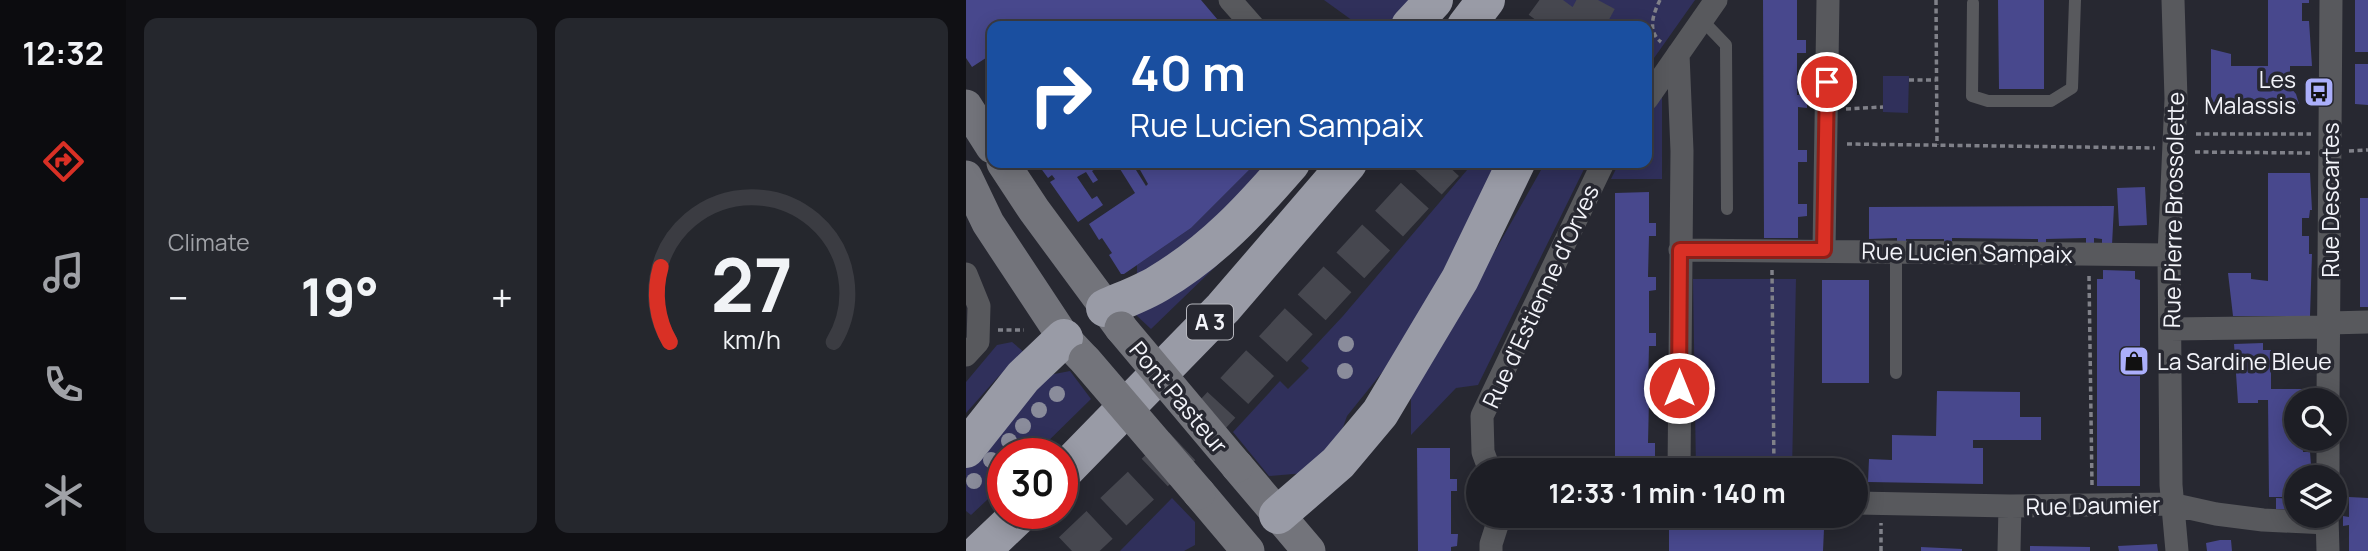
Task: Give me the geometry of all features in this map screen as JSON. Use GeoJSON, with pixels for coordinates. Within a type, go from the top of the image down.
{"type":"FeatureCollection","features":[{"type":"Feature","properties":{"kind":"highway"},"geometry":{"type":"LineString","coordinates":[[1415,21],[1434,0]]}},
{"type":"Feature","properties":{"kind":"highway"},"geometry":{"type":"LineString","coordinates":[[1470,21],[1486,0]]}},
{"type":"Feature","properties":{"kind":"highway"},"geometry":{"type":"LineString","coordinates":[[1113,318],[1202,255],[1245,216],[1287,168]]}},
{"type":"Feature","properties":{"kind":"highway","name":"A 3"},"geometry":{"type":"LineString","coordinates":[[1078,457],[1223,308],[1344,168]]}},
{"type":"Feature","properties":{"kind":"highway"},"geometry":{"type":"LineString","coordinates":[[1278,515],[1338,463],[1380,413],[1460,279],[1514,168]]}},
{"type":"Feature","properties":{"kind":"highway"},"geometry":{"type":"LineString","coordinates":[[966,449],[1023,377],[1075,349]]}},
{"type":"Feature","properties":{"kind":"highway"},"geometry":{"type":"LineString","coordinates":[[981,551],[1004,529]]}},
{"type":"Feature","properties":{"kind":"main road"},"geometry":{"type":"LineString","coordinates":[[966,106],[987,138]]}},
{"type":"Feature","properties":{"kind":"main road","name":"Pont Pasteur"},"geometry":{"type":"LineString","coordinates":[[1006,168],[1034,211],[1113,318],[1309,551]]}},
{"type":"Feature","properties":{"kind":"main road","name":"Pont Pasteur"},"geometry":{"type":"LineString","coordinates":[[966,177],[988,223],[1075,349],[1199,493],[1236,547]]}},
{"type":"Feature","properties":{"kind":"main road"},"geometry":{"type":"LineString","coordinates":[[1075,349],[1113,318]]}},
{"type":"Feature","properties":{"kind":"main road"},"geometry":{"type":"LineString","coordinates":[[1236,547],[1278,515]]}},
{"type":"Feature","properties":{"kind":"street"},"geometry":{"type":"LineString","coordinates":[[1230,0],[1249,21]]}},
{"type":"Feature","properties":{"kind":"street"},"geometry":{"type":"LineString","coordinates":[[1652,92],[1716,0]]}},
{"type":"Feature","properties":{"kind":"street"},"geometry":{"type":"LineString","coordinates":[[1824,250],[1828,0]]}},
{"type":"Feature","properties":{"kind":"street","name":"Rue Pierre Brossolette"},"geometry":{"type":"LineString","coordinates":[[2173,0],[2176,99],[2169,255],[2171,504],[2177,551]]}},
{"type":"Feature","properties":{"kind":"street","name":"Rue Descartes"},"geometry":{"type":"LineString","coordinates":[[2328,388],[2331,0]]}},
{"type":"Feature","properties":{"kind":"street"},"geometry":{"type":"LineString","coordinates":[[1678,54],[1682,151],[1679,458]]}},
{"type":"Feature","properties":{"kind":"street","name":"Rue d'Estienne d'Orves"},"geometry":{"type":"LineString","coordinates":[[1485,458],[1482,416],[1601,168]]}},
{"type":"Feature","properties":{"kind":"street","name":"Rue Lucien Sampaix"},"geometry":{"type":"LineString","coordinates":[[1680,250],[2169,255]]}},
{"type":"Feature","properties":{"kind":"street"},"geometry":{"type":"LineString","coordinates":[[966,274],[979,306],[972,349]]}},
{"type":"Feature","properties":{"kind":"street"},"geometry":{"type":"LineString","coordinates":[[2170,328],[2368,322]]}},
{"type":"Feature","properties":{"kind":"street","name":"Rue Daumier"},"geometry":{"type":"LineString","coordinates":[[1868,503],[2010,506],[2171,504],[2216,514],[2284,520]]}},
{"type":"Feature","properties":{"kind":"street"},"geometry":{"type":"LineString","coordinates":[[2009,551],[2010,506]]}},
{"type":"Feature","properties":{"kind":"street"},"geometry":{"type":"LineString","coordinates":[[1491,551],[1490,544],[1496,528]]}},
{"type":"Feature","properties":{"kind":"street"},"geometry":{"type":"LineString","coordinates":[[2327,528],[2328,551]]}},
{"type":"Feature","properties":{"kind":"lane"},"geometry":{"type":"LineString","coordinates":[[1973,3],[1972,96],[1988,101],[2050,101],[2072,88],[2075,0]]}},
{"type":"Feature","properties":{"kind":"lane"},"geometry":{"type":"LineString","coordinates":[[1702,20],[1726,45],[1727,209]]}},
{"type":"Feature","properties":{"kind":"lane"},"geometry":{"type":"LineString","coordinates":[[1896,251],[1896,373]]}},
{"type":"Feature","properties":{"kind":"path"},"geometry":{"type":"LineString","coordinates":[[1652,22],[1660,0]]}},
{"type":"Feature","properties":{"kind":"path"},"geometry":{"type":"LineString","coordinates":[[1936,0],[1937,145]]}},
{"type":"Feature","properties":{"kind":"path"},"geometry":{"type":"LineString","coordinates":[[1652,28],[1656,38],[1678,54]]}},
{"type":"Feature","properties":{"kind":"path"},"geometry":{"type":"LineString","coordinates":[[1909,80],[1937,80]]}},
{"type":"Feature","properties":{"kind":"path"},"geometry":{"type":"LineString","coordinates":[[1827,110],[1883,107]]}},
{"type":"Feature","properties":{"kind":"path"},"geometry":{"type":"LineString","coordinates":[[1826,144],[2330,143]]}},
{"type":"Feature","properties":{"kind":"path"},"geometry":{"type":"LineString","coordinates":[[2174,145],[2330,143]]}},
{"type":"Feature","properties":{"kind":"path"},"geometry":{"type":"LineString","coordinates":[[1772,250],[1774,458]]}},
{"type":"Feature","properties":{"kind":"path"},"geometry":{"type":"LineString","coordinates":[[2089,254],[2092,505]]}},
{"type":"Feature","properties":{"kind":"shaded area"},"geometry":{"type":"Polygon","coordinates":[[[1324,0],[1420,0],[1399,21],[1353,21],[1324,0]]]}},
{"type":"Feature","properties":{"kind":"shaded area"},"geometry":{"type":"Polygon","coordinates":[[[1551,0],[1695,0],[1652,61],[1652,21],[1536,21],[1551,0]]]}},
{"type":"Feature","properties":{"kind":"shaded area"},"geometry":{"type":"Polygon","coordinates":[[[1883,76],[1909,76],[1908,113],[1883,112],[1883,76]]]}},
{"type":"Feature","properties":{"kind":"shaded area"},"geometry":{"type":"Polygon","coordinates":[[[1662,90],[1662,179],[1611,179],[1616,168],[1652,168],[1652,103],[1662,90]]]}},
{"type":"Feature","properties":{"kind":"shaded area"},"geometry":{"type":"Polygon","coordinates":[[[1251,168],[1263,168],[1216,220],[1137,280],[1137,265],[1191,228],[1251,168]]]}},
{"type":"Feature","properties":{"kind":"shaded area"},"geometry":{"type":"Polygon","coordinates":[[[1469,168],[1499,168],[1429,314],[1347,416],[1341,433],[1305,473],[1269,476],[1233,432],[1280,381],[1288,389],[1309,368],[1301,361],[1343,316],[1469,168]]]}},
{"type":"Feature","properties":{"kind":"shaded area"},"geometry":{"type":"Polygon","coordinates":[[[1542,168],[1585,168],[1478,385],[1456,388],[1411,435],[1411,398],[1486,247],[1495,251],[1542,168]]]}},
{"type":"Feature","properties":{"kind":"shaded area"},"geometry":{"type":"Polygon","coordinates":[[[1241,242],[1151,329],[1135,314],[1241,242]]]}},
{"type":"Feature","properties":{"kind":"shaded area"},"geometry":{"type":"Polygon","coordinates":[[[1693,279],[1796,279],[1792,458],[1696,458],[1693,279]]]}},
{"type":"Feature","properties":{"kind":"shaded area"},"geometry":{"type":"Polygon","coordinates":[[[1012,342],[1025,353],[998,377],[966,413],[966,382],[997,345],[1012,342]]]}},
{"type":"Feature","properties":{"kind":"shaded area"},"geometry":{"type":"Polygon","coordinates":[[[1070,371],[1091,399],[1051,438],[990,438],[1044,376],[1070,371]]]}},
{"type":"Feature","properties":{"kind":"shaded area"},"geometry":{"type":"Polygon","coordinates":[[[987,441],[987,500],[971,515],[966,511],[966,465],[987,441]]]}},
{"type":"Feature","properties":{"kind":"shaded area"},"geometry":{"type":"Polygon","coordinates":[[[1172,498],[1195,522],[1195,545],[1184,551],[1120,551],[1172,498]]]}},
{"type":"Feature","properties":{"kind":"building"},"geometry":{"type":"Polygon","coordinates":[[[966,0],[1201,0],[1219,21],[987,21],[987,57],[972,67],[966,58],[966,0]]]}},
{"type":"Feature","properties":{"kind":"building"},"geometry":{"type":"Polygon","coordinates":[[[1763,0],[1797,0],[1797,40],[1806,40],[1806,53],[1797,53],[1797,95],[1807,95],[1807,108],[1798,107],[1798,150],[1807,150],[1807,162],[1798,162],[1798,204],[1807,204],[1807,216],[1798,217],[1798,238],[1764,238],[1763,0]]]}},
{"type":"Feature","properties":{"kind":"building"},"geometry":{"type":"Polygon","coordinates":[[[1998,0],[2044,0],[2044,89],[1999,89],[1998,0]]]}},
{"type":"Feature","properties":{"kind":"building"},"geometry":{"type":"Polygon","coordinates":[[[2268,0],[2309,0],[2309,3],[2302,3],[2302,21],[2309,21],[2312,66],[2290,66],[2290,87],[2299,104],[2211,104],[2211,49],[2231,54],[2231,66],[2268,66],[2268,0]]]}},
{"type":"Feature","properties":{"kind":"building"},"geometry":{"type":"Polygon","coordinates":[[[2355,0],[2368,0],[2368,52],[2355,52],[2355,0]]]}},
{"type":"Feature","properties":{"kind":"building"},"geometry":{"type":"Polygon","coordinates":[[[2355,64],[2368,64],[2368,105],[2355,104],[2355,64]]]}},
{"type":"Feature","properties":{"kind":"building"},"geometry":{"type":"Polygon","coordinates":[[[1041,168],[1097,168],[1092,171],[1098,180],[1093,183],[1086,172],[1077,177],[1092,199],[1097,196],[1103,205],[1078,222],[1050,182],[1055,179],[1052,175],[1048,178],[1041,168]]]}},
{"type":"Feature","properties":{"kind":"building"},"geometry":{"type":"Polygon","coordinates":[[[1122,168],[1139,168],[1251,168],[1191,228],[1121,274],[1109,255],[1112,253],[1102,238],[1099,240],[1089,224],[1135,193],[1122,168]],[[1139,168],[1136,170],[1146,186],[1148,184],[1139,168]]]}},
{"type":"Feature","properties":{"kind":"building"},"geometry":{"type":"Polygon","coordinates":[[[2268,173],[2310,173],[2312,210],[2309,218],[2302,218],[2302,236],[2309,236],[2309,254],[2312,254],[2310,316],[2233,316],[2228,273],[2251,273],[2251,279],[2268,281],[2268,173]]]}},
{"type":"Feature","properties":{"kind":"building"},"geometry":{"type":"Polygon","coordinates":[[[2145,187],[2147,225],[2119,226],[2117,188],[2145,187]]]}},
{"type":"Feature","properties":{"kind":"building"},"geometry":{"type":"Polygon","coordinates":[[[1649,192],[1649,223],[1656,223],[1656,236],[1649,236],[1648,277],[1656,277],[1656,290],[1649,291],[1649,333],[1656,333],[1656,346],[1649,346],[1648,388],[1655,388],[1655,401],[1649,400],[1648,443],[1655,443],[1655,456],[1649,458],[1615,458],[1615,193],[1649,192]]]}},
{"type":"Feature","properties":{"kind":"building"},"geometry":{"type":"Polygon","coordinates":[[[2360,198],[2368,198],[2368,307],[2360,307],[2360,198]]]}},
{"type":"Feature","properties":{"kind":"building"},"geometry":{"type":"Polygon","coordinates":[[[2114,206],[2112,245],[2102,245],[2102,239],[2094,238],[2094,245],[2086,245],[2086,238],[2046,239],[2046,245],[2038,245],[2038,239],[1952,238],[1952,244],[1944,245],[1944,239],[1906,239],[1906,245],[1897,245],[1897,238],[1869,239],[1869,207],[2114,206]]]}},
{"type":"Feature","properties":{"kind":"building"},"geometry":{"type":"Polygon","coordinates":[[[2103,270],[2135,271],[2135,279],[2140,280],[2140,486],[2097,486],[2097,279],[2103,279],[2103,270]]]}},
{"type":"Feature","properties":{"kind":"building"},"geometry":{"type":"Polygon","coordinates":[[[1822,280],[1869,280],[1869,383],[1822,383],[1822,280]]]}},
{"type":"Feature","properties":{"kind":"building"},"geometry":{"type":"Polygon","coordinates":[[[2263,343],[2263,350],[2271,350],[2271,389],[2284,389],[2284,451],[2310,452],[2311,465],[2284,465],[2284,497],[2269,497],[2268,400],[2238,403],[2234,344],[2263,343]]]}},
{"type":"Feature","properties":{"kind":"building"},"geometry":{"type":"Polygon","coordinates":[[[1937,391],[2020,392],[2020,417],[2041,417],[2041,440],[1973,440],[1973,448],[1983,448],[1983,484],[1868,482],[1869,459],[1892,460],[1892,435],[1936,436],[1937,391]]]}},
{"type":"Feature","properties":{"kind":"building"},"geometry":{"type":"Polygon","coordinates":[[[1417,448],[1450,448],[1450,479],[1457,479],[1457,491],[1451,491],[1451,534],[1458,534],[1457,546],[1451,547],[1451,551],[1418,551],[1417,448]]]}},
{"type":"Feature","properties":{"kind":"building"},"geometry":{"type":"Polygon","coordinates":[[[2349,497],[2368,498],[2368,551],[2349,551],[2349,497]]]}},
{"type":"Feature","properties":{"kind":"building"},"geometry":{"type":"Polygon","coordinates":[[[2276,498],[2284,498],[2284,509],[2276,509],[2276,498]]]}},
{"type":"Feature","properties":{"kind":"building"},"geometry":{"type":"Polygon","coordinates":[[[1669,528],[1824,529],[1823,551],[1669,551],[1669,528]]]}},
{"type":"Feature","properties":{"kind":"building"},"geometry":{"type":"Polygon","coordinates":[[[2231,540],[2232,551],[2207,551],[2206,543],[2231,540]]]}},
{"type":"Feature","properties":{"kind":"building"},"geometry":{"type":"Polygon","coordinates":[[[2157,544],[2158,551],[2119,551],[2118,546],[2157,544]]]}},
{"type":"Feature","properties":{"kind":"building"},"geometry":{"type":"Polygon","coordinates":[[[2030,546],[2090,547],[2090,551],[2030,551],[2030,546]]]}},
{"type":"Feature","properties":{"kind":"building"},"geometry":{"type":"Polygon","coordinates":[[[1921,547],[1962,549],[1962,551],[1921,551],[1921,547]]]}},
{"type":"Feature","properties":{"kind":"tunnel"},"geometry":{"type":"LineString","coordinates":[[1548,21],[1563,0]]}},
{"type":"Feature","properties":{"kind":"tunnel"},"geometry":{"type":"LineString","coordinates":[[1587,21],[1598,0]]}},
{"type":"Feature","properties":{"kind":"tunnel"},"geometry":{"type":"LineString","coordinates":[[1072,551],[1189,440],[1440,168]]}},
{"type":"Feature","properties":{"kind":"place","name":"Les Malassis"},"geometry":{"type":"Point","coordinates":[2319,92]}},
{"type":"Feature","properties":{"kind":"place","name":"La Sardine Bleue"},"geometry":{"type":"Point","coordinates":[2134,361]}},
{"type":"Feature","properties":{"kind":"route"},"geometry":{"type":"LineString","coordinates":[[1679,388],[1680,250],[1824,250],[1827,82]]}}]}
